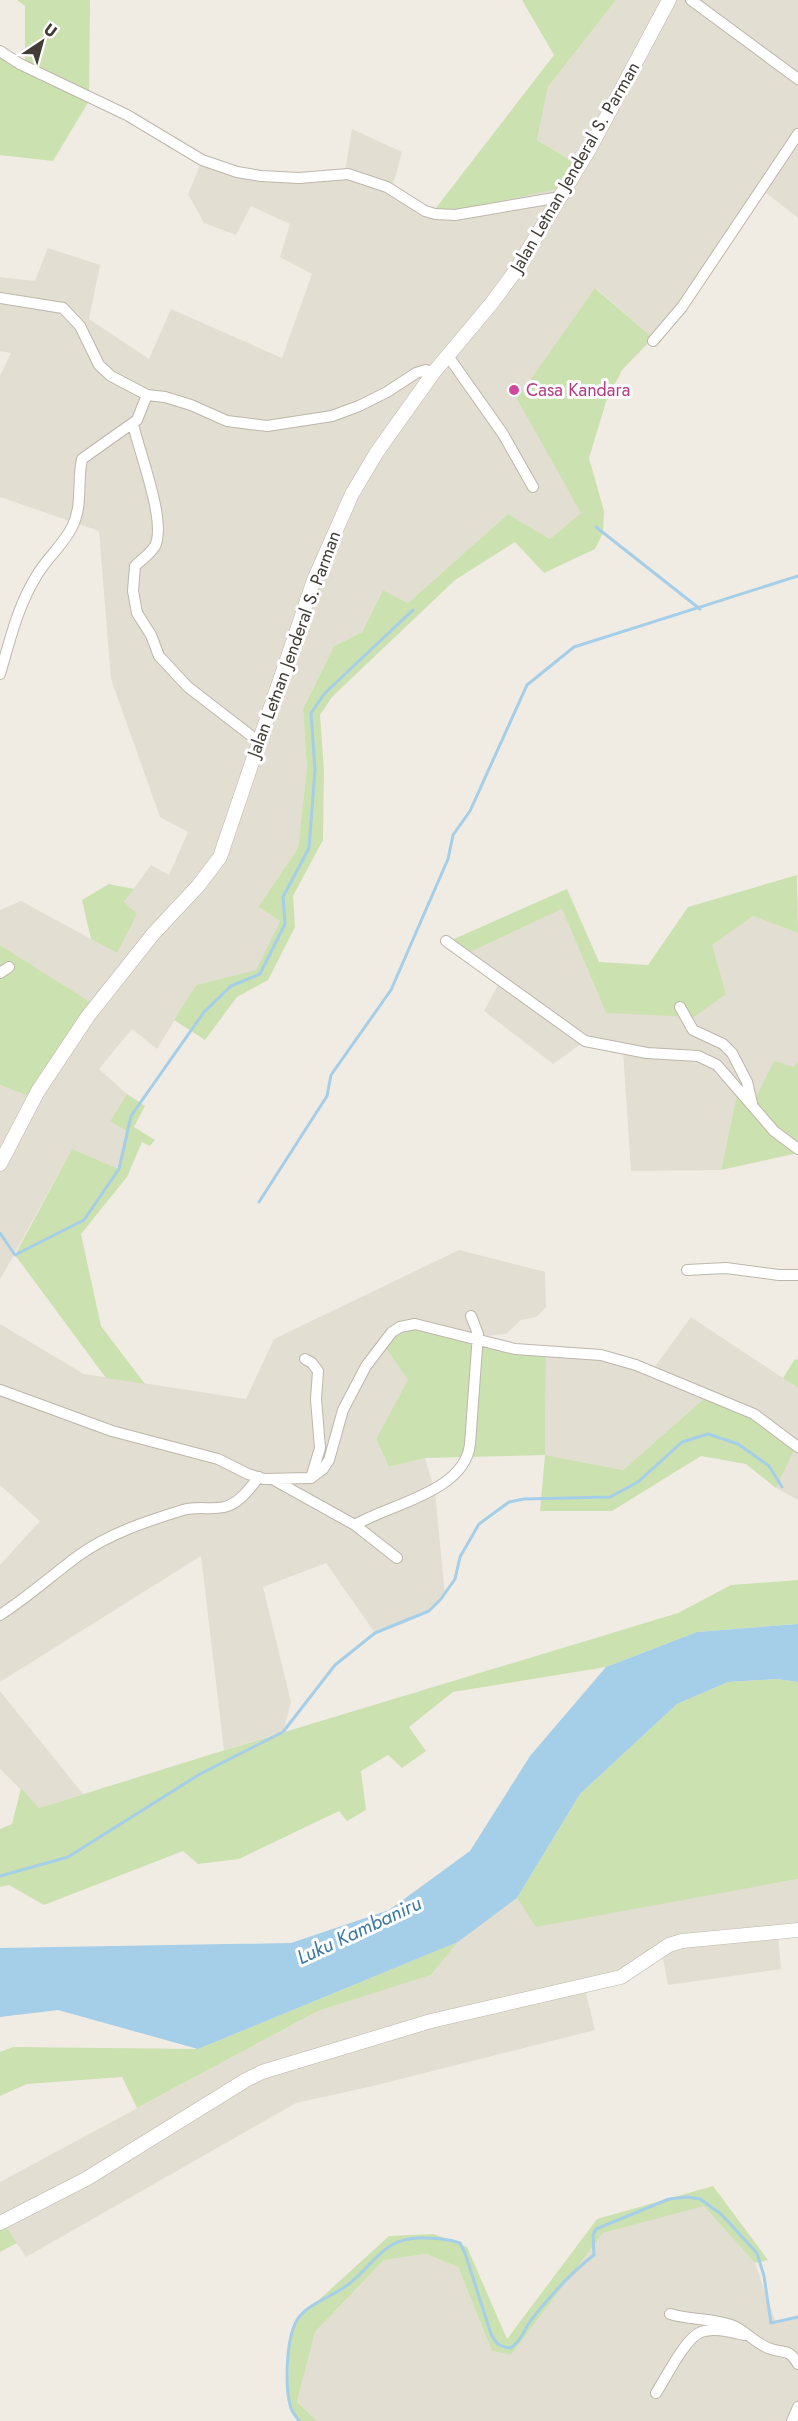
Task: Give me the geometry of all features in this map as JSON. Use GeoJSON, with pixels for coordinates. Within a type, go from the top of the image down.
{"type":"FeatureCollection","features":[{"type":"Feature","properties":{"kind":"street","name":"Jalan Letnan Jenderal S. Parman"},"geometry":{"type":"LineString","coordinates":[[0,1164],[38,1091],[88,1016],[154,933],[198,886],[220,857],[314,580],[344,510],[377,452],[434,372],[514,273],[590,148],[669,0]]}},
{"type":"Feature","properties":{"kind":"street"},"geometry":{"type":"LineString","coordinates":[[692,0],[798,79]]}},
{"type":"Feature","properties":{"kind":"street"},"geometry":{"type":"LineString","coordinates":[[0,51],[20,64],[157,131],[202,160],[237,172],[261,177],[299,178],[348,174],[387,187],[425,211],[435,214],[474,213],[560,197]]}},
{"type":"Feature","properties":{"kind":"street"},"geometry":{"type":"LineString","coordinates":[[653,341],[682,307],[798,134]]}},
{"type":"Feature","properties":{"kind":"street"},"geometry":{"type":"LineString","coordinates":[[0,298],[63,308],[80,326],[99,365],[111,376],[147,395],[182,402],[227,421],[267,426],[332,416],[387,392],[416,373],[426,370],[434,372]]}},
{"type":"Feature","properties":{"kind":"street"},"geometry":{"type":"LineString","coordinates":[[448,356],[503,434],[533,487]]}},
{"type":"Feature","properties":{"kind":"street"},"geometry":{"type":"LineString","coordinates":[[0,674],[25,594],[73,526],[80,494],[82,459],[133,424],[144,407],[147,395]]}},
{"type":"Feature","properties":{"kind":"street"},"geometry":{"type":"LineString","coordinates":[[133,424],[155,502],[158,532],[156,545],[135,566],[133,583],[136,613],[151,635],[164,662],[188,687],[258,741]]}},
{"type":"Feature","properties":{"kind":"street"},"geometry":{"type":"LineString","coordinates":[[446,940],[585,1041],[647,1053],[706,1059],[717,1065],[774,1131],[798,1149]]}},
{"type":"Feature","properties":{"kind":"street"},"geometry":{"type":"LineString","coordinates":[[680,1007],[693,1030],[723,1044],[732,1053],[747,1082],[753,1107]]}},
{"type":"Feature","properties":{"kind":"street"},"geometry":{"type":"LineString","coordinates":[[687,1270],[726,1268],[779,1275],[798,1275]]}},
{"type":"Feature","properties":{"kind":"street"},"geometry":{"type":"LineString","coordinates":[[355,1526],[371,1516],[441,1485],[464,1465],[469,1456],[478,1334],[471,1316]]}},
{"type":"Feature","properties":{"kind":"street"},"geometry":{"type":"LineString","coordinates":[[0,1390],[112,1431],[218,1459],[259,1478],[311,1478],[323,1469],[329,1460],[343,1410],[355,1384],[392,1332],[400,1327],[415,1324],[477,1341],[546,1353],[601,1355],[636,1365],[754,1414],[798,1447]]}},
{"type":"Feature","properties":{"kind":"street"},"geometry":{"type":"LineString","coordinates":[[305,1359],[312,1363],[318,1371],[316,1399],[320,1448],[311,1478]]}},
{"type":"Feature","properties":{"kind":"street"},"geometry":{"type":"LineString","coordinates":[[0,1615],[79,1556],[98,1545],[141,1523],[186,1509],[225,1507],[243,1496],[259,1478]]}},
{"type":"Feature","properties":{"kind":"street"},"geometry":{"type":"LineString","coordinates":[[273,1479],[355,1526],[397,1558]]}},
{"type":"Feature","properties":{"kind":"street"},"geometry":{"type":"LineString","coordinates":[[0,2223],[86,2179],[262,2072],[430,2021],[621,1977],[669,1945],[682,1941],[798,1930]]}},
{"type":"Feature","properties":{"kind":"street"},"geometry":{"type":"LineString","coordinates":[[670,2314],[724,2323],[772,2350],[792,2354],[798,2364]]}},
{"type":"Feature","properties":{"kind":"street"},"geometry":{"type":"LineString","coordinates":[[656,2393],[688,2344],[700,2332],[722,2331],[750,2336]]}},
{"type":"Feature","properties":{"kind":"street"},"geometry":{"type":"LineString","coordinates":[[792,2421],[798,2407]]}},
{"type":"Feature","properties":{"kind":"shaded area"},"geometry":{"type":"Polygon","coordinates":[[[616,0],[798,0],[798,218],[764,191],[653,338],[596,288],[582,513],[550,539],[508,514],[408,603],[383,590],[362,632],[334,646],[303,709],[307,768],[298,848],[258,907],[280,921],[256,971],[196,985],[157,1049],[132,1029],[99,1069],[127,1094],[110,1121],[126,1131],[119,1169],[72,1149],[0,1280],[0,1085],[36,1099],[97,1007],[0,945],[0,910],[21,901],[117,953],[124,902],[151,865],[169,875],[188,832],[160,817],[111,679],[99,531],[0,497],[0,376],[11,353],[0,351],[0,277],[35,281],[48,248],[100,265],[89,319],[149,359],[171,309],[282,358],[312,274],[280,257],[290,224],[251,206],[236,235],[204,223],[188,194],[201,163],[258,180],[283,183],[344,178],[352,129],[402,152],[391,192],[429,217],[582,167],[537,140],[548,87],[616,0]]]}},
{"type":"Feature","properties":{"kind":"shaded area"},"geometry":{"type":"Polygon","coordinates":[[[562,909],[606,1013],[726,994],[711,945],[753,916],[798,933],[798,1061],[794,1068],[751,1106],[738,1091],[721,1170],[631,1171],[623,1051],[584,1042],[553,1064],[484,1011],[500,981],[464,955],[562,909]]]}},
{"type":"Feature","properties":{"kind":"shaded area"},"geometry":{"type":"Polygon","coordinates":[[[459,1250],[545,1272],[546,1307],[536,1317],[521,1320],[506,1334],[485,1336],[409,1380],[376,1439],[389,1467],[425,1458],[435,1492],[445,1595],[429,1611],[375,1633],[326,1563],[263,1587],[291,1702],[283,1732],[224,1750],[201,1556],[0,1682],[0,1565],[40,1521],[0,1485],[0,1324],[84,1374],[246,1399],[274,1339],[459,1250]]]}},
{"type":"Feature","properties":{"kind":"shaded area"},"geometry":{"type":"Polygon","coordinates":[[[691,1317],[798,1388],[798,1500],[776,1488],[795,1448],[706,1397],[623,1470],[545,1455],[546,1354],[603,1358],[651,1372],[691,1317]]]}},
{"type":"Feature","properties":{"kind":"shaded area"},"geometry":{"type":"Polygon","coordinates":[[[0,1691],[83,1794],[39,1808],[0,1769],[0,1691]]]}},
{"type":"Feature","properties":{"kind":"shaded area"},"geometry":{"type":"Polygon","coordinates":[[[798,1879],[798,1932],[778,1934],[781,1969],[668,1985],[662,1953],[585,1989],[595,2030],[296,2103],[26,2257],[4,2224],[0,2226],[0,2182],[318,2011],[431,1975],[458,1942],[517,1898],[536,1926],[798,1879]]]}},
{"type":"Feature","properties":{"kind":"shaded area"},"geometry":{"type":"Polygon","coordinates":[[[704,2205],[755,2263],[776,2323],[798,2317],[798,2421],[317,2421],[297,2402],[315,2332],[384,2260],[426,2254],[458,2267],[492,2351],[511,2355],[603,2233],[704,2205]]]}},
{"type":"Feature","properties":{"kind":"green space"},"geometry":{"type":"Polygon","coordinates":[[[17,0],[90,0],[89,101],[53,161],[0,155],[0,54],[25,69],[25,6],[17,0]]]}},
{"type":"Feature","properties":{"kind":"green space"},"geometry":{"type":"Polygon","coordinates":[[[522,0],[616,0],[548,87],[537,140],[582,167],[570,186],[429,217],[554,55],[522,0]]]}},
{"type":"Feature","properties":{"kind":"green space"},"geometry":{"type":"Polygon","coordinates":[[[595,288],[653,338],[622,370],[606,402],[589,458],[604,511],[603,533],[595,549],[544,573],[515,542],[455,580],[332,697],[320,715],[324,771],[323,840],[293,896],[295,927],[268,980],[237,997],[205,1040],[174,1020],[196,985],[256,970],[280,921],[258,907],[298,848],[307,768],[303,709],[334,646],[362,632],[383,590],[408,603],[508,514],[550,539],[581,513],[517,399],[595,288]]]}},
{"type":"Feature","properties":{"kind":"green space"},"geometry":{"type":"Polygon","coordinates":[[[797,875],[798,933],[753,916],[712,945],[726,994],[694,1017],[606,1013],[562,909],[464,955],[447,942],[567,889],[599,962],[648,965],[688,907],[797,875]]]}},
{"type":"Feature","properties":{"kind":"green space"},"geometry":{"type":"Polygon","coordinates":[[[109,884],[134,889],[124,902],[137,914],[117,953],[91,939],[82,900],[109,884]]]}},
{"type":"Feature","properties":{"kind":"green space"},"geometry":{"type":"Polygon","coordinates":[[[0,945],[98,1007],[36,1099],[0,1085],[0,945]]]}},
{"type":"Feature","properties":{"kind":"green space"},"geometry":{"type":"Polygon","coordinates":[[[774,1061],[794,1067],[798,1061],[798,1153],[721,1170],[738,1090],[752,1105],[774,1061]]]}},
{"type":"Feature","properties":{"kind":"green space"},"geometry":{"type":"Polygon","coordinates":[[[127,1094],[145,1106],[134,1127],[155,1140],[150,1146],[142,1142],[127,1177],[81,1234],[101,1326],[145,1384],[106,1378],[15,1255],[72,1149],[119,1169],[126,1131],[110,1121],[127,1094]]]}},
{"type":"Feature","properties":{"kind":"green space"},"geometry":{"type":"Polygon","coordinates":[[[416,1327],[546,1354],[545,1455],[425,1458],[389,1467],[376,1439],[408,1380],[383,1344],[391,1335],[416,1327]]]}},
{"type":"Feature","properties":{"kind":"green space"},"geometry":{"type":"Polygon","coordinates":[[[795,1359],[798,1360],[798,1388],[783,1378],[795,1359]]]}},
{"type":"Feature","properties":{"kind":"green space"},"geometry":{"type":"Polygon","coordinates":[[[706,1397],[753,1417],[795,1448],[776,1488],[746,1464],[701,1456],[612,1511],[540,1511],[545,1455],[623,1470],[706,1397]]]}},
{"type":"Feature","properties":{"kind":"green space"},"geometry":{"type":"Polygon","coordinates":[[[798,1580],[798,1624],[697,1632],[606,1667],[453,1692],[409,1727],[426,1751],[402,1768],[388,1755],[361,1771],[366,1810],[347,1821],[339,1811],[239,1859],[198,1864],[183,1851],[44,1905],[9,1885],[0,1887],[0,1829],[12,1824],[21,1788],[39,1808],[678,1613],[731,1585],[798,1580]]]}},
{"type":"Feature","properties":{"kind":"green space"},"geometry":{"type":"Polygon","coordinates":[[[777,1679],[798,1682],[798,1879],[536,1927],[517,1898],[580,1794],[677,1704],[728,1682],[777,1679]]]}},
{"type":"Feature","properties":{"kind":"green space"},"geometry":{"type":"Polygon","coordinates":[[[458,1942],[431,1975],[318,2011],[137,2108],[122,2077],[27,2084],[0,2096],[0,2052],[13,2047],[198,2049],[458,1942]]]}},
{"type":"Feature","properties":{"kind":"green space"},"geometry":{"type":"Polygon","coordinates":[[[713,2186],[768,2260],[755,2263],[704,2206],[603,2233],[511,2355],[492,2351],[458,2267],[426,2254],[384,2260],[315,2332],[297,2402],[317,2421],[299,2421],[290,2408],[288,2382],[290,2340],[298,2319],[389,2236],[434,2234],[467,2247],[507,2339],[597,2219],[713,2186]]]}},
{"type":"Feature","properties":{"kind":"green space"},"geometry":{"type":"Polygon","coordinates":[[[4,2224],[17,2243],[0,2252],[0,2226],[4,2224]]]}},
{"type":"Feature","properties":{"kind":"water","name":"Luku Kambaniru"},"geometry":{"type":"Polygon","coordinates":[[[798,1624],[798,1682],[777,1679],[728,1682],[677,1704],[580,1794],[517,1898],[458,1942],[198,2049],[58,2010],[0,2017],[0,1948],[291,1943],[389,1910],[470,1851],[530,1756],[606,1667],[697,1632],[798,1624]]]}},
{"type":"Feature","properties":{"kind":"waterway"},"geometry":{"type":"LineString","coordinates":[[596,527],[700,609]]}},
{"type":"Feature","properties":{"kind":"waterway"},"geometry":{"type":"LineString","coordinates":[[259,1202],[327,1096],[331,1075],[391,990],[448,859],[453,835],[470,811],[527,685],[574,647],[798,576]]}},
{"type":"Feature","properties":{"kind":"waterway"},"geometry":{"type":"LineString","coordinates":[[0,1233],[15,1255],[84,1220],[119,1169],[131,1116],[204,1012],[231,986],[260,974],[285,924],[283,897],[309,848],[315,770],[311,713],[325,693],[413,610]]}},
{"type":"Feature","properties":{"kind":"waterway"},"geometry":{"type":"LineString","coordinates":[[0,1876],[68,1857],[200,1774],[283,1732],[335,1665],[375,1633],[429,1611],[441,1599],[455,1579],[460,1557],[479,1524],[509,1502],[524,1499],[610,1497],[638,1482],[682,1442],[708,1434],[738,1444],[769,1466],[782,1487]]}},
{"type":"Feature","properties":{"kind":"waterway"},"geometry":{"type":"LineString","coordinates":[[299,2421],[292,2411],[288,2396],[287,2374],[291,2338],[297,2320],[314,2304],[349,2284],[390,2246],[411,2238],[460,2243],[491,2334],[499,2344],[511,2348],[554,2293],[594,2255],[593,2235],[596,2229],[669,2199],[688,2197],[700,2199],[721,2214],[757,2253],[764,2276],[771,2323],[798,2317]]}},
{"type":"Feature","properties":{"kind":"place","name":"Casa Kandara"},"geometry":{"type":"Point","coordinates":[514,390]}}]}
